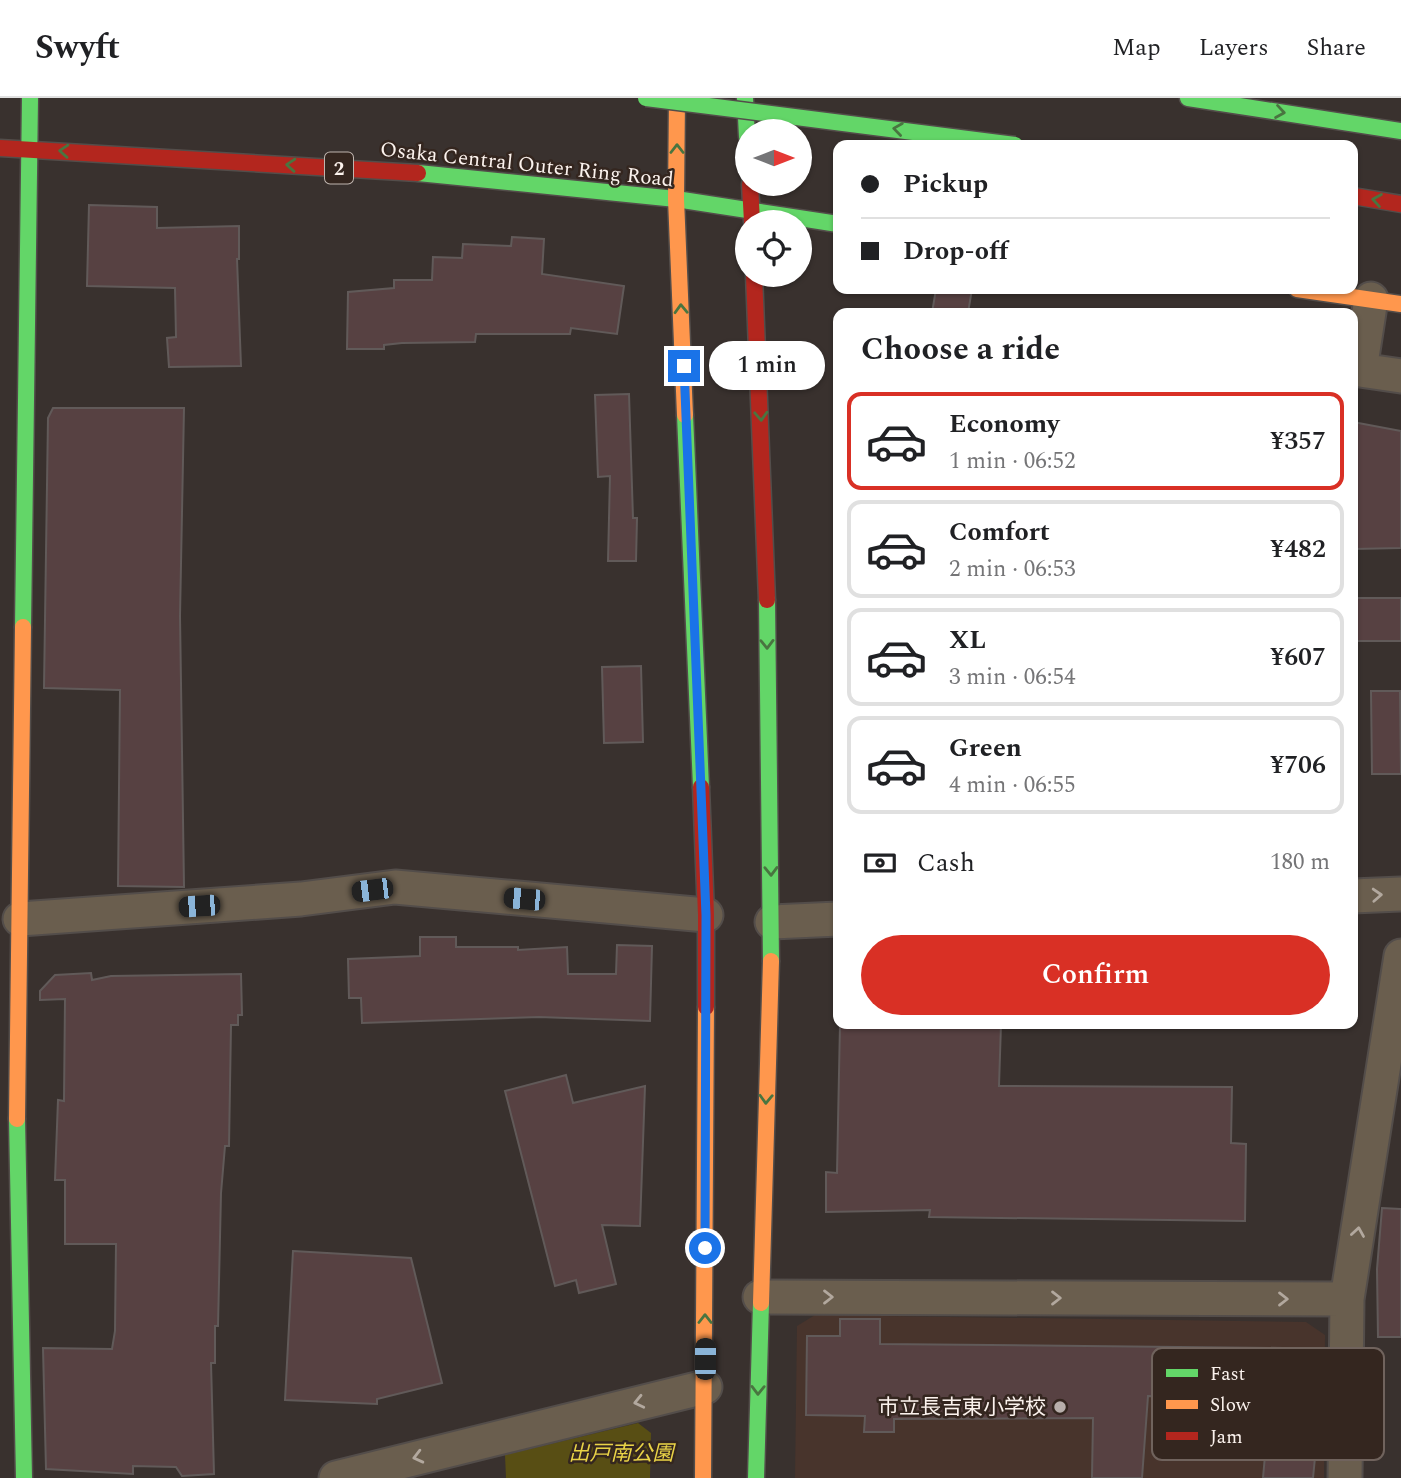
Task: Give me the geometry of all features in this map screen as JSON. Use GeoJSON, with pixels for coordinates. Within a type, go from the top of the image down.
{"type":"FeatureCollection","features":[{"type":"Feature","properties":{"kind":"main road"},"geometry":{"type":"LineString","coordinates":[[24,1478],[17,1115],[27,149],[30,98]]}},
{"type":"Feature","properties":{"kind":"main road"},"geometry":{"type":"LineString","coordinates":[[646,98],[975,140]]}},
{"type":"Feature","properties":{"kind":"main road"},"geometry":{"type":"LineString","coordinates":[[677,98],[676,200],[706,915],[703,1478]]}},
{"type":"Feature","properties":{"kind":"main road"},"geometry":{"type":"LineString","coordinates":[[745,98],[746,119]]}},
{"type":"Feature","properties":{"kind":"main road"},"geometry":{"type":"LineString","coordinates":[[1188,98],[1401,131]]}},
{"type":"Feature","properties":{"kind":"main road","name":"Osaka Central Outer Ring Road"},"geometry":{"type":"LineString","coordinates":[[0,148],[450,175],[676,200],[735,213]]}},
{"type":"Feature","properties":{"kind":"main road"},"geometry":{"type":"LineString","coordinates":[[1358,197],[1401,204]]}},
{"type":"Feature","properties":{"kind":"main road","name":"Osaka Central Outer Ring Road"},"geometry":{"type":"LineString","coordinates":[[812,222],[833,224]]}},
{"type":"Feature","properties":{"kind":"main road"},"geometry":{"type":"LineString","coordinates":[[755,287],[766,524],[772,922],[756,1478]]}},
{"type":"Feature","properties":{"kind":"main road"},"geometry":{"type":"LineString","coordinates":[[1331,294],[1386,302]]}},
{"type":"Feature","properties":{"kind":"street"},"geometry":{"type":"LineString","coordinates":[[1386,302],[1360,370],[1401,376]]}},
{"type":"Feature","properties":{"kind":"street"},"geometry":{"type":"LineString","coordinates":[[20,919],[302,899],[395,887],[706,915]]}},
{"type":"Feature","properties":{"kind":"street"},"geometry":{"type":"LineString","coordinates":[[1358,896],[1401,894]]}},
{"type":"Feature","properties":{"kind":"street"},"geometry":{"type":"LineString","coordinates":[[772,922],[833,919]]}},
{"type":"Feature","properties":{"kind":"street"},"geometry":{"type":"LineString","coordinates":[[1346,1348],[1347,1300],[1401,956]]}},
{"type":"Feature","properties":{"kind":"street"},"geometry":{"type":"LineString","coordinates":[[760,1297],[1347,1300]]}},
{"type":"Feature","properties":{"kind":"street"},"geometry":{"type":"LineString","coordinates":[[336,1478],[705,1387]]}},
{"type":"Feature","properties":{"kind":"street"},"geometry":{"type":"LineString","coordinates":[[1345,1460],[1345,1478]]}},
{"type":"Feature","properties":{"kind":"shaded area","name":"市立長吉東小学校"},"geometry":{"type":"Polygon","coordinates":[[[815,1315],[1306,1322],[1325,1335],[1325,1348],[1152,1348],[1152,1460],[1324,1460],[1324,1478],[795,1478],[797,1326],[815,1315]]]}},
{"type":"Feature","properties":{"kind":"green space","name":"出戸南公園"},"geometry":{"type":"Polygon","coordinates":[[[638,1423],[651,1433],[650,1478],[506,1478],[505,1455],[638,1423]]]}},
{"type":"Feature","properties":{"kind":"building"},"geometry":{"type":"Polygon","coordinates":[[[89,205],[157,207],[157,228],[239,226],[237,259],[241,366],[169,367],[167,338],[176,337],[175,288],[87,286],[89,205]]]}},
{"type":"Feature","properties":{"kind":"building"},"geometry":{"type":"Polygon","coordinates":[[[512,237],[544,239],[542,274],[624,286],[617,334],[571,328],[570,334],[476,334],[475,342],[402,343],[384,345],[384,349],[347,349],[348,292],[394,288],[394,280],[432,280],[433,257],[462,258],[463,244],[511,246],[512,237]]]}},
{"type":"Feature","properties":{"kind":"building"},"geometry":{"type":"Polygon","coordinates":[[[935,294],[971,294],[969,308],[933,308],[935,294]]]}},
{"type":"Feature","properties":{"kind":"building"},"geometry":{"type":"Polygon","coordinates":[[[629,394],[633,518],[637,518],[636,561],[608,561],[610,476],[598,477],[595,395],[629,394]]]}},
{"type":"Feature","properties":{"kind":"building"},"geometry":{"type":"Polygon","coordinates":[[[53,408],[184,408],[180,616],[184,887],[118,886],[120,690],[44,688],[48,418],[53,408]]]}},
{"type":"Feature","properties":{"kind":"building"},"geometry":{"type":"Polygon","coordinates":[[[1358,423],[1401,431],[1401,548],[1358,549],[1358,423]]]}},
{"type":"Feature","properties":{"kind":"building"},"geometry":{"type":"Polygon","coordinates":[[[1358,598],[1401,598],[1401,641],[1358,641],[1358,598]]]}},
{"type":"Feature","properties":{"kind":"building"},"geometry":{"type":"Polygon","coordinates":[[[641,666],[643,742],[604,743],[602,667],[641,666]]]}},
{"type":"Feature","properties":{"kind":"building"},"geometry":{"type":"Polygon","coordinates":[[[1371,691],[1400,691],[1401,774],[1372,774],[1371,691]]]}},
{"type":"Feature","properties":{"kind":"building"},"geometry":{"type":"Polygon","coordinates":[[[420,937],[456,937],[456,947],[518,947],[518,950],[567,947],[568,974],[616,974],[617,945],[652,946],[650,1021],[539,1017],[362,1023],[361,998],[349,998],[348,959],[420,956],[420,937]]]}},
{"type":"Feature","properties":{"kind":"building"},"geometry":{"type":"Polygon","coordinates":[[[91,973],[92,980],[111,976],[241,974],[242,1015],[238,1015],[238,1025],[231,1025],[229,1146],[225,1146],[221,1193],[218,1326],[215,1326],[215,1363],[211,1363],[214,1474],[182,1476],[176,1467],[133,1466],[133,1474],[46,1469],[43,1348],[112,1349],[115,1331],[116,1244],[65,1244],[65,1180],[55,1180],[58,1100],[64,1101],[65,999],[40,1000],[40,991],[55,975],[91,973]]]}},
{"type":"Feature","properties":{"kind":"building"},"geometry":{"type":"Polygon","coordinates":[[[840,1029],[1001,1029],[999,1086],[1232,1087],[1231,1143],[1246,1144],[1245,1221],[929,1217],[930,1210],[826,1212],[826,1172],[837,1173],[840,1029]]]}},
{"type":"Feature","properties":{"kind":"building"},"geometry":{"type":"Polygon","coordinates":[[[566,1075],[573,1103],[645,1086],[640,1226],[602,1225],[616,1284],[579,1293],[576,1280],[555,1286],[505,1091],[566,1075]]]}},
{"type":"Feature","properties":{"kind":"building"},"geometry":{"type":"Polygon","coordinates":[[[1382,1208],[1401,1209],[1401,1337],[1378,1337],[1377,1269],[1382,1208]]]}},
{"type":"Feature","properties":{"kind":"building"},"geometry":{"type":"Polygon","coordinates":[[[293,1251],[411,1258],[442,1383],[377,1399],[377,1404],[285,1400],[293,1251]]]}},
{"type":"Feature","properties":{"kind":"building"},"geometry":{"type":"Polygon","coordinates":[[[840,1319],[880,1319],[880,1344],[1283,1348],[1152,1348],[1152,1396],[1148,1396],[1142,1478],[1092,1478],[1093,1418],[894,1419],[894,1432],[864,1432],[865,1416],[806,1415],[807,1336],[840,1336],[840,1319]]]}},
{"type":"Feature","properties":{"kind":"building"},"geometry":{"type":"Polygon","coordinates":[[[1265,1460],[1315,1460],[1313,1478],[1263,1478],[1265,1460]]]}},
{"type":"Feature","properties":{"kind":"traffic: fast"},"geometry":{"type":"LineString","coordinates":[[23,627],[30,98]]}},
{"type":"Feature","properties":{"kind":"traffic: fast"},"geometry":{"type":"LineString","coordinates":[[646,98],[976,140]]}},
{"type":"Feature","properties":{"kind":"traffic: fast"},"geometry":{"type":"LineString","coordinates":[[745,98],[746,119]]}},
{"type":"Feature","properties":{"kind":"traffic: fast"},"geometry":{"type":"LineString","coordinates":[[1188,98],[1401,131]]}},
{"type":"Feature","properties":{"kind":"traffic: fast"},"geometry":{"type":"LineString","coordinates":[[418,173],[676,199],[833,223]]}},
{"type":"Feature","properties":{"kind":"traffic: fast"},"geometry":{"type":"LineString","coordinates":[[685,415],[701,787]]}},
{"type":"Feature","properties":{"kind":"traffic: fast"},"geometry":{"type":"LineString","coordinates":[[767,600],[771,961]]}},
{"type":"Feature","properties":{"kind":"traffic: fast"},"geometry":{"type":"LineString","coordinates":[[17,1119],[24,1478]]}},
{"type":"Feature","properties":{"kind":"traffic: fast"},"geometry":{"type":"LineString","coordinates":[[756,1478],[761,1303]]}},
{"type":"Feature","properties":{"kind":"traffic: slow"},"geometry":{"type":"LineString","coordinates":[[677,98],[676,199],[685,415]]}},
{"type":"Feature","properties":{"kind":"traffic: slow"},"geometry":{"type":"LineString","coordinates":[[1332,294],[1401,304]]}},
{"type":"Feature","properties":{"kind":"traffic: slow"},"geometry":{"type":"LineString","coordinates":[[17,1119],[23,627]]}},
{"type":"Feature","properties":{"kind":"traffic: slow"},"geometry":{"type":"LineString","coordinates":[[761,1303],[771,961]]}},
{"type":"Feature","properties":{"kind":"traffic: slow"},"geometry":{"type":"LineString","coordinates":[[703,1478],[706,1007]]}},
{"type":"Feature","properties":{"kind":"traffic: jam"},"geometry":{"type":"LineString","coordinates":[[0,148],[418,173]]}},
{"type":"Feature","properties":{"kind":"traffic: jam"},"geometry":{"type":"LineString","coordinates":[[751,196],[751,210]]}},
{"type":"Feature","properties":{"kind":"traffic: jam"},"geometry":{"type":"LineString","coordinates":[[1358,197],[1401,204]]}},
{"type":"Feature","properties":{"kind":"traffic: jam"},"geometry":{"type":"LineString","coordinates":[[754,287],[767,600]]}},
{"type":"Feature","properties":{"kind":"traffic: jam"},"geometry":{"type":"LineString","coordinates":[[701,787],[706,1007]]}},
{"type":"Feature","properties":{"kind":"place","name":"市立長吉東小学校"},"geometry":{"type":"Point","coordinates":[1060,1407]}},
{"type":"Feature","properties":{"kind":"route"},"geometry":{"type":"LineString","coordinates":[[684,366],[706,915],[705,1248]]}}]}
